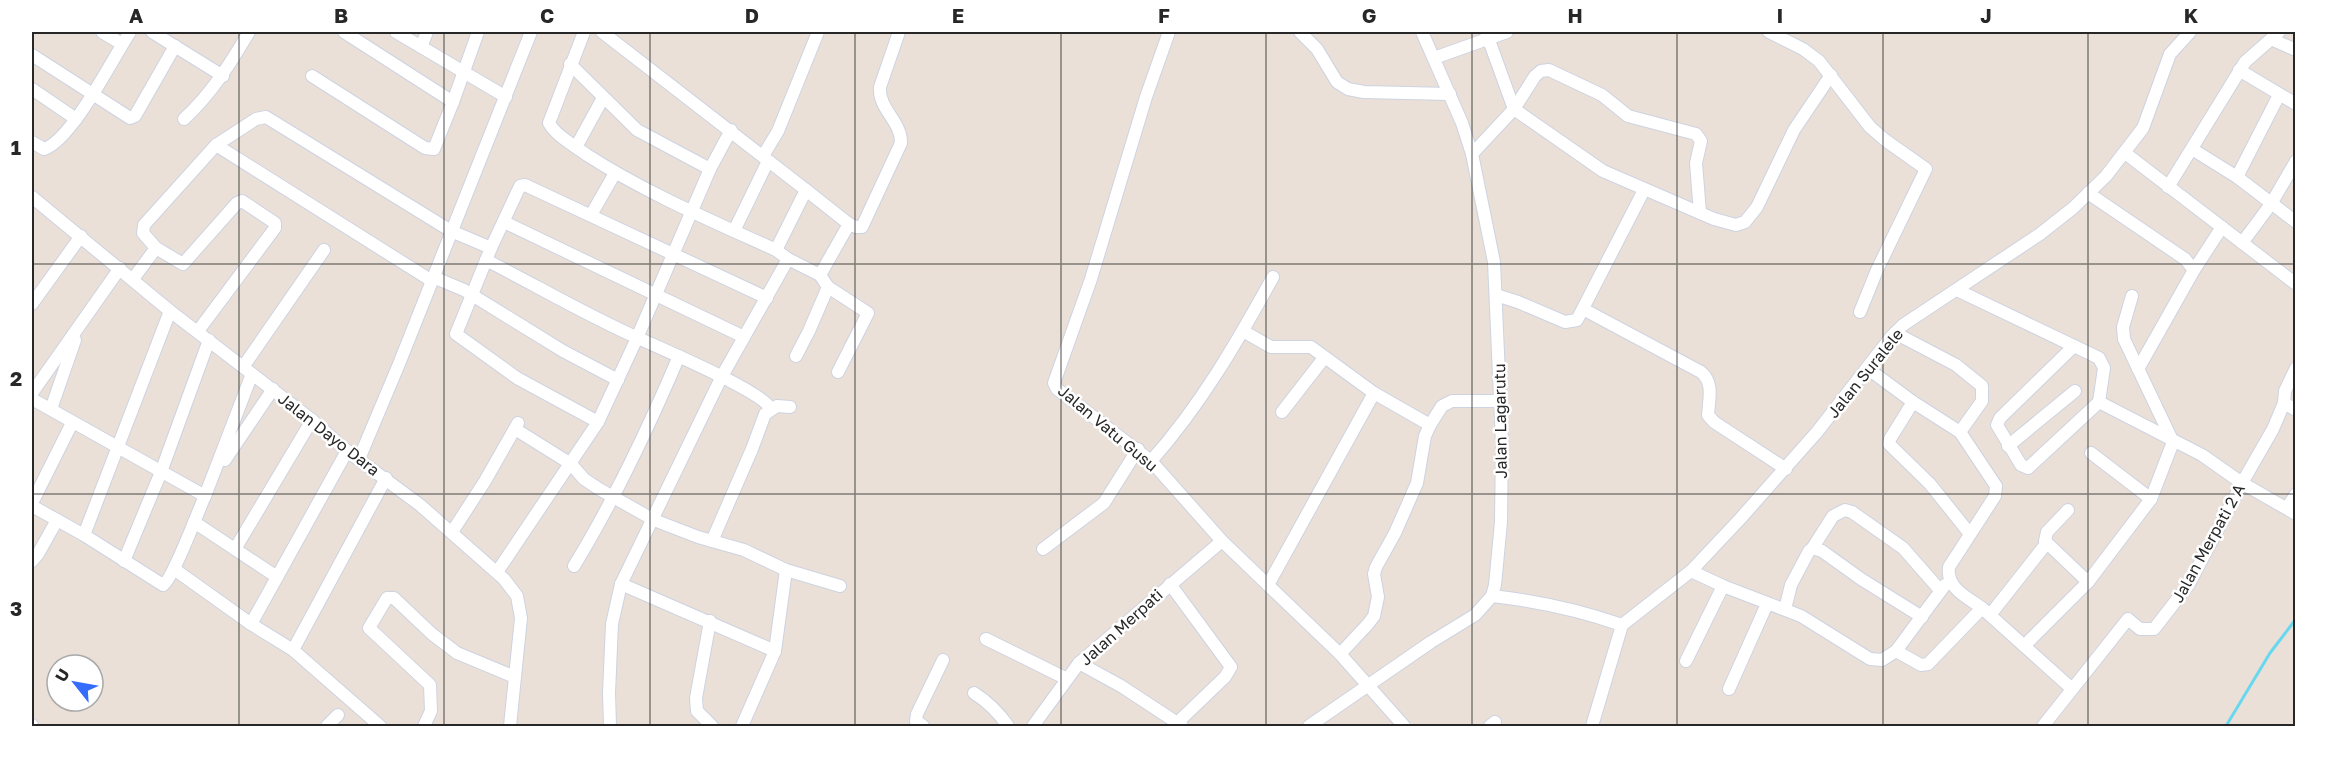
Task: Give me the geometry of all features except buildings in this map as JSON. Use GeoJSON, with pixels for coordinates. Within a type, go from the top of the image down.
{"type":"FeatureCollection","features":[{"type":"Feature","properties":{"kind":"street"},"geometry":{"type":"LineString","coordinates":[[102,32],[122,44]]}},
{"type":"Feature","properties":{"kind":"street"},"geometry":{"type":"LineString","coordinates":[[32,142],[44,149],[59,139],[92,95],[130,32]]}},
{"type":"Feature","properties":{"kind":"street"},"geometry":{"type":"LineString","coordinates":[[152,32],[224,76]]}},
{"type":"Feature","properties":{"kind":"street"},"geometry":{"type":"LineString","coordinates":[[184,119],[224,76],[248,32]]}},
{"type":"Feature","properties":{"kind":"street"},"geometry":{"type":"LineString","coordinates":[[344,32],[453,102]]}},
{"type":"Feature","properties":{"kind":"street"},"geometry":{"type":"LineString","coordinates":[[396,32],[506,97]]}},
{"type":"Feature","properties":{"kind":"street"},"geometry":{"type":"LineString","coordinates":[[421,47],[427,32]]}},
{"type":"Feature","properties":{"kind":"street"},"geometry":{"type":"LineString","coordinates":[[312,76],[430,150],[434,149],[478,32]]}},
{"type":"Feature","properties":{"kind":"street"},"geometry":{"type":"LineString","coordinates":[[359,459],[531,32]]}},
{"type":"Feature","properties":{"kind":"street"},"geometry":{"type":"LineString","coordinates":[[584,32],[549,123],[552,128],[576,147],[615,172],[691,211],[776,250],[788,259],[820,275],[828,287],[868,314],[838,372]]}},
{"type":"Feature","properties":{"kind":"street"},"geometry":{"type":"LineString","coordinates":[[602,32],[849,224],[856,227],[862,227],[901,143],[902,136],[898,127],[879,96],[899,32]]}},
{"type":"Feature","properties":{"kind":"street"},"geometry":{"type":"LineString","coordinates":[[734,231],[818,32]]}},
{"type":"Feature","properties":{"kind":"street","name":"Jalan Vatu Gusu"},"geometry":{"type":"LineString","coordinates":[[1169,32],[1146,98],[1091,279],[1054,382],[1058,389],[1151,460],[1222,541],[1340,654],[1368,687]]}},
{"type":"Feature","properties":{"kind":"street"},"geometry":{"type":"LineString","coordinates":[[1299,32],[1317,49],[1337,82],[1348,89],[1364,92],[1450,94]]}},
{"type":"Feature","properties":{"kind":"street","name":"Jalan Lagarutu"},"geometry":{"type":"LineString","coordinates":[[1422,32],[1450,94],[1472,154],[1492,245],[1501,401],[1502,493],[1496,585],[1492,596]]}},
{"type":"Feature","properties":{"kind":"street"},"geometry":{"type":"LineString","coordinates":[[1434,58],[1487,35],[1507,32]]}},
{"type":"Feature","properties":{"kind":"street"},"geometry":{"type":"LineString","coordinates":[[1769,32],[1803,49],[1819,62],[1870,127],[1926,169],[1877,270],[1860,312]]}},
{"type":"Feature","properties":{"kind":"street","name":"Jalan Suralele"},"geometry":{"type":"LineString","coordinates":[[1622,625],[1690,571],[1786,469],[1838,407],[1895,333],[1915,316],[2040,234],[2106,176],[2143,128],[2170,54],[2190,32]]}},
{"type":"Feature","properties":{"kind":"street"},"geometry":{"type":"LineString","coordinates":[[1487,35],[1514,109],[1603,171],[1700,213],[1736,225],[1745,222],[1757,207],[1794,130],[1831,75]]}},
{"type":"Feature","properties":{"kind":"street"},"geometry":{"type":"LineString","coordinates":[[2168,187],[2239,70],[2254,52],[2275,35],[2295,50]]}},
{"type":"Feature","properties":{"kind":"street"},"geometry":{"type":"LineString","coordinates":[[32,55],[130,118],[135,116],[176,46]]}},
{"type":"Feature","properties":{"kind":"street"},"geometry":{"type":"LineString","coordinates":[[570,64],[603,98],[646,136],[710,168]]}},
{"type":"Feature","properties":{"kind":"street"},"geometry":{"type":"LineString","coordinates":[[1472,154],[1514,109],[1535,76],[1541,71],[1549,70],[1602,95],[1628,116],[1696,134],[1701,141],[1696,164],[1700,213]]}},
{"type":"Feature","properties":{"kind":"street"},"geometry":{"type":"LineString","coordinates":[[2239,70],[2295,104]]}},
{"type":"Feature","properties":{"kind":"street"},"geometry":{"type":"LineString","coordinates":[[32,89],[76,119]]}},
{"type":"Feature","properties":{"kind":"street"},"geometry":{"type":"LineString","coordinates":[[2237,177],[2278,95]]}},
{"type":"Feature","properties":{"kind":"street"},"geometry":{"type":"LineString","coordinates":[[576,147],[603,98]]}},
{"type":"Feature","properties":{"kind":"street"},"geometry":{"type":"LineString","coordinates":[[198,332],[275,228],[274,223],[242,201],[237,203],[183,264],[156,248],[143,233],[144,225],[216,145],[256,119],[266,117],[451,231],[491,248]]}},
{"type":"Feature","properties":{"kind":"street"},"geometry":{"type":"LineString","coordinates":[[497,572],[598,422],[656,295],[710,168],[731,130]]}},
{"type":"Feature","properties":{"kind":"street"},"geometry":{"type":"LineString","coordinates":[[216,145],[433,279],[471,295],[563,351],[618,380]]}},
{"type":"Feature","properties":{"kind":"street"},"geometry":{"type":"LineString","coordinates":[[2192,149],[2237,177],[2295,222]]}},
{"type":"Feature","properties":{"kind":"street"},"geometry":{"type":"LineString","coordinates":[[2125,153],[2295,284]]}},
{"type":"Feature","properties":{"kind":"street"},"geometry":{"type":"LineString","coordinates":[[2242,243],[2271,204],[2295,161]]}},
{"type":"Feature","properties":{"kind":"street"},"geometry":{"type":"LineString","coordinates":[[591,215],[615,172]]}},
{"type":"Feature","properties":{"kind":"street"},"geometry":{"type":"LineString","coordinates":[[598,422],[517,378],[461,340],[456,334],[517,189],[525,185],[673,252],[767,298]]}},
{"type":"Feature","properties":{"kind":"street"},"geometry":{"type":"LineString","coordinates":[[776,250],[806,190]]}},
{"type":"Feature","properties":{"kind":"street"},"geometry":{"type":"LineString","coordinates":[[1496,295],[1565,322],[1577,320],[1644,190]]}},
{"type":"Feature","properties":{"kind":"street"},"geometry":{"type":"LineString","coordinates":[[2088,193],[2185,259],[2194,270]]}},
{"type":"Feature","properties":{"kind":"street","name":"Jalan Dayo Dara"},"geometry":{"type":"LineString","coordinates":[[32,197],[120,267],[170,311],[273,389],[347,451],[386,478],[497,572],[514,591],[520,606],[519,651],[510,726]]}},
{"type":"Feature","properties":{"kind":"street"},"geometry":{"type":"LineString","coordinates":[[504,222],[744,337]]}},
{"type":"Feature","properties":{"kind":"street"},"geometry":{"type":"LineString","coordinates":[[820,275],[849,224]]}},
{"type":"Feature","properties":{"kind":"street"},"geometry":{"type":"LineString","coordinates":[[2138,369],[2194,270],[2222,227]]}},
{"type":"Feature","properties":{"kind":"street"},"geometry":{"type":"LineString","coordinates":[[32,304],[81,236]]}},
{"type":"Feature","properties":{"kind":"street"},"geometry":{"type":"LineString","coordinates":[[134,279],[156,248]]}},
{"type":"Feature","properties":{"kind":"street"},"geometry":{"type":"LineString","coordinates":[[72,423],[32,505],[163,585],[167,583],[214,476],[248,371],[324,250]]}},
{"type":"Feature","properties":{"kind":"street"},"geometry":{"type":"LineString","coordinates":[[610,726],[612,624],[621,584],[721,378],[788,259]]}},
{"type":"Feature","properties":{"kind":"street"},"geometry":{"type":"LineString","coordinates":[[486,260],[637,338],[679,356],[721,378],[768,403],[771,410]]}},
{"type":"Feature","properties":{"kind":"street"},"geometry":{"type":"LineString","coordinates":[[32,393],[120,267]]}},
{"type":"Feature","properties":{"kind":"street"},"geometry":{"type":"LineString","coordinates":[[1151,460],[1185,421],[1223,366],[1273,277]]}},
{"type":"Feature","properties":{"kind":"street"},"geometry":{"type":"LineString","coordinates":[[796,356],[828,287]]}},
{"type":"Feature","properties":{"kind":"street"},"geometry":{"type":"LineString","coordinates":[[1957,290],[2074,346],[2102,361],[2104,368],[2099,402],[2028,468],[2021,465],[2008,446],[1997,425],[1998,421],[2074,346]]}},
{"type":"Feature","properties":{"kind":"street"},"geometry":{"type":"LineString","coordinates":[[2025,645],[2088,582],[2151,499],[2173,442],[2123,334],[2132,296]]}},
{"type":"Feature","properties":{"kind":"street"},"geometry":{"type":"LineString","coordinates":[[1583,309],[1701,372],[1707,377],[1710,386],[1708,415],[1714,422],[1786,469]]}},
{"type":"Feature","properties":{"kind":"street"},"geometry":{"type":"LineString","coordinates":[[84,535],[170,311]]}},
{"type":"Feature","properties":{"kind":"street"},"geometry":{"type":"LineString","coordinates":[[51,409],[79,327]]}},
{"type":"Feature","properties":{"kind":"street"},"geometry":{"type":"LineString","coordinates":[[1243,331],[1271,347],[1311,347],[1374,393],[1430,425]]}},
{"type":"Feature","properties":{"kind":"street"},"geometry":{"type":"LineString","coordinates":[[1895,333],[1956,364],[1982,386],[1982,401],[1960,432]]}},
{"type":"Feature","properties":{"kind":"street"},"geometry":{"type":"LineString","coordinates":[[124,561],[161,472],[209,340]]}},
{"type":"Feature","properties":{"kind":"street"},"geometry":{"type":"LineString","coordinates":[[574,566],[646,432],[679,356]]}},
{"type":"Feature","properties":{"kind":"street"},"geometry":{"type":"LineString","coordinates":[[1282,412],[1324,358]]}},
{"type":"Feature","properties":{"kind":"street"},"geometry":{"type":"LineString","coordinates":[[1690,571],[1801,616],[1870,658],[1882,660],[1896,651],[1944,585],[1949,567],[1997,490],[1960,432],[1912,402],[1867,368]]}},
{"type":"Feature","properties":{"kind":"street","name":"Jalan Merpati 2 A"},"geometry":{"type":"LineString","coordinates":[[2043,726],[2128,619],[2140,628],[2151,630],[2156,628],[2168,614],[2189,584],[2273,429],[2295,368]]}},
{"type":"Feature","properties":{"kind":"street"},"geometry":{"type":"LineString","coordinates":[[214,476],[273,389]]}},
{"type":"Feature","properties":{"kind":"street"},"geometry":{"type":"LineString","coordinates":[[2008,446],[2075,391]]}},
{"type":"Feature","properties":{"kind":"street"},"geometry":{"type":"LineString","coordinates":[[1268,585],[1374,393]]}},
{"type":"Feature","properties":{"kind":"street"},"geometry":{"type":"LineString","coordinates":[[32,399],[205,496]]}},
{"type":"Feature","properties":{"kind":"street"},"geometry":{"type":"LineString","coordinates":[[1340,654],[1374,616],[1378,597],[1374,574],[1417,483],[1425,436],[1437,412],[1447,402],[1501,401]]}},
{"type":"Feature","properties":{"kind":"street"},"geometry":{"type":"LineString","coordinates":[[1912,402],[1890,439],[1890,444],[1930,484],[1970,534]]}},
{"type":"Feature","properties":{"kind":"street"},"geometry":{"type":"LineString","coordinates":[[2099,402],[2202,455],[2242,483],[2291,511],[2295,494]]}},
{"type":"Feature","properties":{"kind":"street"},"geometry":{"type":"LineString","coordinates":[[2283,403],[2295,410]]}},
{"type":"Feature","properties":{"kind":"street"},"geometry":{"type":"LineString","coordinates":[[712,541],[765,414],[777,406],[790,407]]}},
{"type":"Feature","properties":{"kind":"street"},"geometry":{"type":"LineString","coordinates":[[235,549],[312,420]]}},
{"type":"Feature","properties":{"kind":"street"},"geometry":{"type":"LineString","coordinates":[[452,532],[516,426],[571,464],[584,479],[654,520],[744,550],[786,570],[840,585]]}},
{"type":"Feature","properties":{"kind":"street"},"geometry":{"type":"LineString","coordinates":[[1043,549],[1104,503],[1138,449]]}},
{"type":"Feature","properties":{"kind":"street"},"geometry":{"type":"LineString","coordinates":[[251,624],[347,451]]}},
{"type":"Feature","properties":{"kind":"street"},"geometry":{"type":"LineString","coordinates":[[2091,453],[2151,499]]}},
{"type":"Feature","properties":{"kind":"street"},"geometry":{"type":"LineString","coordinates":[[293,650],[386,478]]}},
{"type":"Feature","properties":{"kind":"street"},"geometry":{"type":"LineString","coordinates":[[1785,609],[1791,585],[1812,549],[1833,516],[1845,510],[1852,512],[1903,548],[1944,585],[1986,612],[2071,688]]}},
{"type":"Feature","properties":{"kind":"street"},"geometry":{"type":"LineString","coordinates":[[2068,510],[2047,532],[2046,543],[2088,582]]}},
{"type":"Feature","properties":{"kind":"street"},"geometry":{"type":"LineString","coordinates":[[32,561],[57,520]]}},
{"type":"Feature","properties":{"kind":"street"},"geometry":{"type":"LineString","coordinates":[[194,522],[277,577]]}},
{"type":"Feature","properties":{"kind":"street","name":"Jalan Merpati"},"geometry":{"type":"LineString","coordinates":[[1033,726],[1079,663],[1222,541]]}},
{"type":"Feature","properties":{"kind":"street"},"geometry":{"type":"LineString","coordinates":[[1896,651],[1921,665],[1928,664],[1986,612],[2046,543]]}},
{"type":"Feature","properties":{"kind":"street"},"geometry":{"type":"LineString","coordinates":[[1812,549],[1822,551],[1861,579],[1922,617]]}},
{"type":"Feature","properties":{"kind":"street"},"geometry":{"type":"LineString","coordinates":[[174,569],[251,624],[293,650],[380,726]]}},
{"type":"Feature","properties":{"kind":"street"},"geometry":{"type":"LineString","coordinates":[[742,726],[775,651],[786,570]]}},
{"type":"Feature","properties":{"kind":"street"},"geometry":{"type":"LineString","coordinates":[[621,584],[775,651]]}},
{"type":"Feature","properties":{"kind":"street"},"geometry":{"type":"LineString","coordinates":[[1079,663],[1121,686],[1180,725],[1225,677],[1231,667],[1170,584]]}},
{"type":"Feature","properties":{"kind":"street"},"geometry":{"type":"LineString","coordinates":[[1686,661],[1723,586]]}},
{"type":"Feature","properties":{"kind":"street"},"geometry":{"type":"LineString","coordinates":[[1309,726],[1431,642],[1475,615],[1492,596],[1527,600],[1582,611],[1622,625],[1592,726]]}},
{"type":"Feature","properties":{"kind":"street"},"geometry":{"type":"LineString","coordinates":[[424,726],[431,711],[430,685],[369,628],[384,600],[389,597],[394,598],[432,634],[457,653],[515,677]]}},
{"type":"Feature","properties":{"kind":"street"},"geometry":{"type":"LineString","coordinates":[[1729,688],[1767,604]]}},
{"type":"Feature","properties":{"kind":"street"},"geometry":{"type":"LineString","coordinates":[[710,621],[696,698],[697,711],[712,726]]}},
{"type":"Feature","properties":{"kind":"street"},"geometry":{"type":"LineString","coordinates":[[987,639],[1067,679]]}},
{"type":"Feature","properties":{"kind":"street"},"geometry":{"type":"LineString","coordinates":[[923,726],[916,721],[917,714],[943,660]]}},
{"type":"Feature","properties":{"kind":"street"},"geometry":{"type":"LineString","coordinates":[[1368,687],[1404,726]]}},
{"type":"Feature","properties":{"kind":"street"},"geometry":{"type":"LineString","coordinates":[[974,693],[986,700],[1003,716],[1008,726]]}},
{"type":"Feature","properties":{"kind":"street"},"geometry":{"type":"LineString","coordinates":[[327,726],[338,715]]}},
{"type":"Feature","properties":{"kind":"waterway"},"geometry":{"type":"LineString","coordinates":[[2226,726],[2270,653],[2296,619]]}}]}
